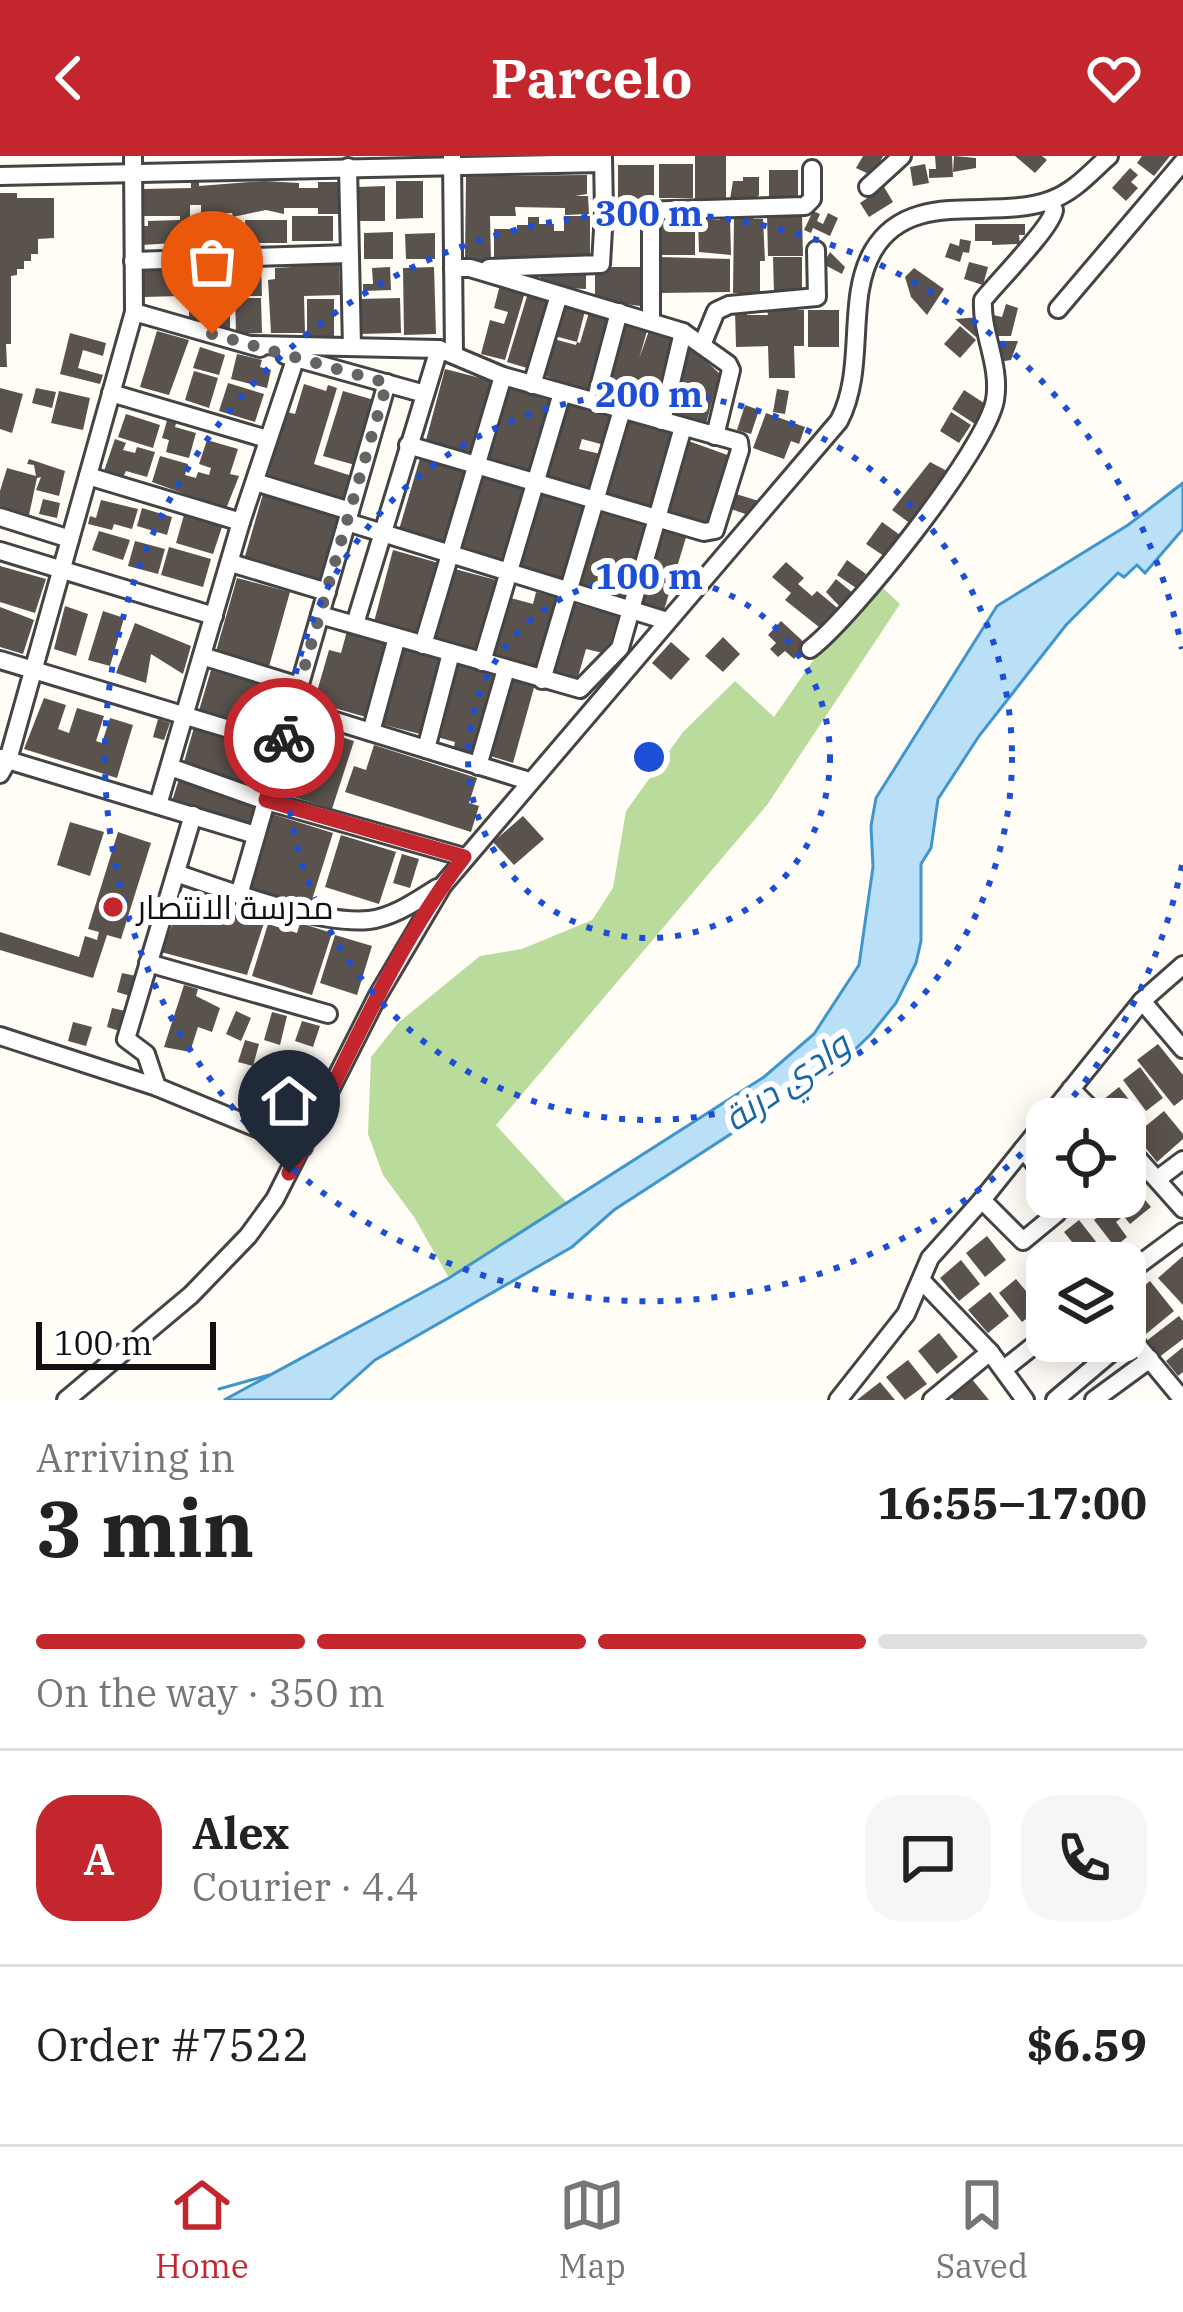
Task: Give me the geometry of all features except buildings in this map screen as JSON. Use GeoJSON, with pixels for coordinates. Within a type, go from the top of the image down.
{"type":"FeatureCollection","features":[{"type":"Feature","properties":{"kind":"street"},"geometry":{"type":"LineString","coordinates":[[868,188],[902,156]]}},
{"type":"Feature","properties":{"kind":"street"},"geometry":{"type":"LineString","coordinates":[[65,1400],[220,1267],[275,1199],[378,994],[443,885],[839,421],[854,378],[863,277],[878,243],[905,219],[922,212],[1005,210],[1048,202],[1072,189],[1109,156]]}},
{"type":"Feature","properties":{"kind":"street"},"geometry":{"type":"LineString","coordinates":[[0,176],[133,164],[348,167],[603,160],[601,264],[461,268]]}},
{"type":"Feature","properties":{"kind":"street"},"geometry":{"type":"LineString","coordinates":[[355,624],[425,394],[446,352],[461,268],[452,161]]}},
{"type":"Feature","properties":{"kind":"street"},"geometry":{"type":"LineString","coordinates":[[1058,309],[1183,162]]}},
{"type":"Feature","properties":{"kind":"street"},"geometry":{"type":"LineString","coordinates":[[133,164],[134,312],[3,764],[256,835]]}},
{"type":"Feature","properties":{"kind":"street"},"geometry":{"type":"LineString","coordinates":[[348,167],[352,346]]}},
{"type":"Feature","properties":{"kind":"street"},"geometry":{"type":"LineString","coordinates":[[604,212],[806,206],[812,199],[812,169]]}},
{"type":"Feature","properties":{"kind":"street"},"geometry":{"type":"LineString","coordinates":[[810,649],[836,629],[956,473],[983,430],[995,401],[996,375],[983,300],[1049,226],[1054,210],[1048,202]]}},
{"type":"Feature","properties":{"kind":"street"},"geometry":{"type":"LineString","coordinates":[[651,212],[651,321]]}},
{"type":"Feature","properties":{"kind":"street"},"geometry":{"type":"LineString","coordinates":[[702,345],[716,310],[817,297],[816,250]]}},
{"type":"Feature","properties":{"kind":"street"},"geometry":{"type":"LineString","coordinates":[[133,261],[349,254]]}},
{"type":"Feature","properties":{"kind":"street"},"geometry":{"type":"LineString","coordinates":[[461,268],[651,321],[702,345],[731,370],[715,436]]}},
{"type":"Feature","properties":{"kind":"street"},"geometry":{"type":"LineString","coordinates":[[532,385],[559,295]]}},
{"type":"Feature","properties":{"kind":"street"},"geometry":{"type":"LineString","coordinates":[[134,312],[425,394]]}},
{"type":"Feature","properties":{"kind":"street"},"geometry":{"type":"LineString","coordinates":[[595,402],[619,312]]}},
{"type":"Feature","properties":{"kind":"street"},"geometry":{"type":"LineString","coordinates":[[662,421],[682,332]]}},
{"type":"Feature","properties":{"kind":"street"},"geometry":{"type":"LineString","coordinates":[[251,345],[446,352],[532,385],[739,442],[740,449],[715,530],[704,532],[408,445]]}},
{"type":"Feature","properties":{"kind":"street"},"geometry":{"type":"LineString","coordinates":[[158,805],[296,358]]}},
{"type":"Feature","properties":{"kind":"street"},"geometry":{"type":"LineString","coordinates":[[424,645],[503,376]]}},
{"type":"Feature","properties":{"kind":"street"},"geometry":{"type":"LineString","coordinates":[[239,895],[387,383]]}},
{"type":"Feature","properties":{"kind":"street"},"geometry":{"type":"LineString","coordinates":[[111,393],[267,440]]}},
{"type":"Feature","properties":{"kind":"street"},"geometry":{"type":"LineString","coordinates":[[482,662],[562,393]]}},
{"type":"Feature","properties":{"kind":"street"},"geometry":{"type":"LineString","coordinates":[[542,680],[622,410]]}},
{"type":"Feature","properties":{"kind":"street"},"geometry":{"type":"LineString","coordinates":[[320,615],[580,689],[620,648],[683,427]]}},
{"type":"Feature","properties":{"kind":"street"},"geometry":{"type":"LineString","coordinates":[[88,476],[242,522]]}},
{"type":"Feature","properties":{"kind":"street"},"geometry":{"type":"LineString","coordinates":[[255,482],[382,533],[667,621]]}},
{"type":"Feature","properties":{"kind":"street"},"geometry":{"type":"LineString","coordinates":[[0,517],[70,539]]}},
{"type":"Feature","properties":{"kind":"street"},"geometry":{"type":"LineString","coordinates":[[0,551],[214,616]]}},
{"type":"Feature","properties":{"kind":"street"},"geometry":{"type":"LineString","coordinates":[[231,562],[327,592]]}},
{"type":"Feature","properties":{"kind":"street"},"geometry":{"type":"LineString","coordinates":[[370,732],[397,637]]}},
{"type":"Feature","properties":{"kind":"street"},"geometry":{"type":"LineString","coordinates":[[425,749],[452,653]]}},
{"type":"Feature","properties":{"kind":"street"},"geometry":{"type":"LineString","coordinates":[[202,656],[299,686]]}},
{"type":"Feature","properties":{"kind":"street"},"geometry":{"type":"LineString","coordinates":[[0,660],[282,745]]}},
{"type":"Feature","properties":{"kind":"street"},"geometry":{"type":"LineString","coordinates":[[478,766],[506,669]]}},
{"type":"Feature","properties":{"kind":"street"},"geometry":{"type":"LineString","coordinates":[[293,708],[529,781]]}},
{"type":"Feature","properties":{"kind":"street"},"geometry":{"type":"LineString","coordinates":[[170,767],[464,857]]}},
{"type":"Feature","properties":{"kind":"street"},"geometry":{"type":"LineString","coordinates":[[157,1087],[146,1054],[126,1039],[193,815]]}},
{"type":"Feature","properties":{"kind":"street"},"geometry":{"type":"LineString","coordinates":[[176,873],[239,895],[337,919],[368,920],[412,904],[443,885]]}},
{"type":"Feature","properties":{"kind":"street"},"geometry":{"type":"LineString","coordinates":[[148,963],[328,1014]]}},
{"type":"Feature","properties":{"kind":"street"},"geometry":{"type":"LineString","coordinates":[[838,1400],[906,1314],[930,1258],[1142,1001],[1183,965]]}},
{"type":"Feature","properties":{"kind":"street"},"geometry":{"type":"LineString","coordinates":[[1142,1001],[1183,1049]]}},
{"type":"Feature","properties":{"kind":"street"},"geometry":{"type":"LineString","coordinates":[[0,1036],[157,1087],[303,1147]]}},
{"type":"Feature","properties":{"kind":"street"},"geometry":{"type":"LineString","coordinates":[[1071,1089],[1080,1098]]}},
{"type":"Feature","properties":{"kind":"street"},"geometry":{"type":"LineString","coordinates":[[1023,1149],[1026,1153]]}},
{"type":"Feature","properties":{"kind":"street"},"geometry":{"type":"LineString","coordinates":[[1159,1178],[1183,1160]]}},
{"type":"Feature","properties":{"kind":"street"},"geometry":{"type":"LineString","coordinates":[[1146,1165],[1183,1209]]}},
{"type":"Feature","properties":{"kind":"street"},"geometry":{"type":"LineString","coordinates":[[982,1200],[1023,1241],[1051,1218]]}},
{"type":"Feature","properties":{"kind":"street"},"geometry":{"type":"LineString","coordinates":[[1146,1259],[1183,1232]]}},
{"type":"Feature","properties":{"kind":"street"},"geometry":{"type":"LineString","coordinates":[[922,1281],[990,1352],[1024,1400]]}},
{"type":"Feature","properties":{"kind":"street"},"geometry":{"type":"LineString","coordinates":[[932,1400],[990,1352]]}},
{"type":"Feature","properties":{"kind":"street"},"geometry":{"type":"LineString","coordinates":[[1004,1369],[1026,1352]]}},
{"type":"Feature","properties":{"kind":"street"},"geometry":{"type":"LineString","coordinates":[[1146,1355],[1183,1400]]}},
{"type":"Feature","properties":{"kind":"street"},"geometry":{"type":"LineString","coordinates":[[1094,1400],[1150,1359]]}},
{"type":"Feature","properties":{"kind":"street"},"geometry":{"type":"LineString","coordinates":[[1055,1400],[1098,1362]]}},
{"type":"Feature","properties":{"kind":"green space"},"geometry":{"type":"Polygon","coordinates":[[[871,577],[900,604],[767,805],[496,1125],[567,1203],[449,1278],[383,1175],[368,1134],[371,1057],[398,1023],[480,956],[522,949],[592,920],[613,888],[626,811],[683,732],[735,681],[774,717],[871,577]]]}},
{"type":"Feature","properties":{"kind":"water","name":"وادي درنة"},"geometry":{"type":"Polygon","coordinates":[[[1183,483],[1183,529],[1145,573],[1137,565],[1124,577],[1118,573],[1066,625],[979,736],[938,799],[931,848],[921,864],[921,941],[916,963],[896,1003],[843,1061],[614,1210],[572,1247],[375,1360],[330,1400],[224,1400],[449,1278],[764,1077],[814,1034],[859,965],[873,867],[871,826],[876,798],[997,606],[1128,525],[1183,483]]]}},
{"type":"Feature","properties":{"kind":"waterway"},"geometry":{"type":"LineString","coordinates":[[219,1389],[269,1375]]}},
{"type":"Feature","properties":{"kind":"way so far"},"geometry":{"type":"LineString","coordinates":[[212,334],[387,383],[284,738]]}},
{"type":"Feature","properties":{"kind":"place","name":"مدرسة الانتصار"},"geometry":{"type":"Point","coordinates":[113,907]}},
{"type":"Feature","properties":{"kind":"route"},"geometry":{"type":"LineString","coordinates":[[284,738],[266,800],[464,857],[395,963],[289,1173]]}}]}
